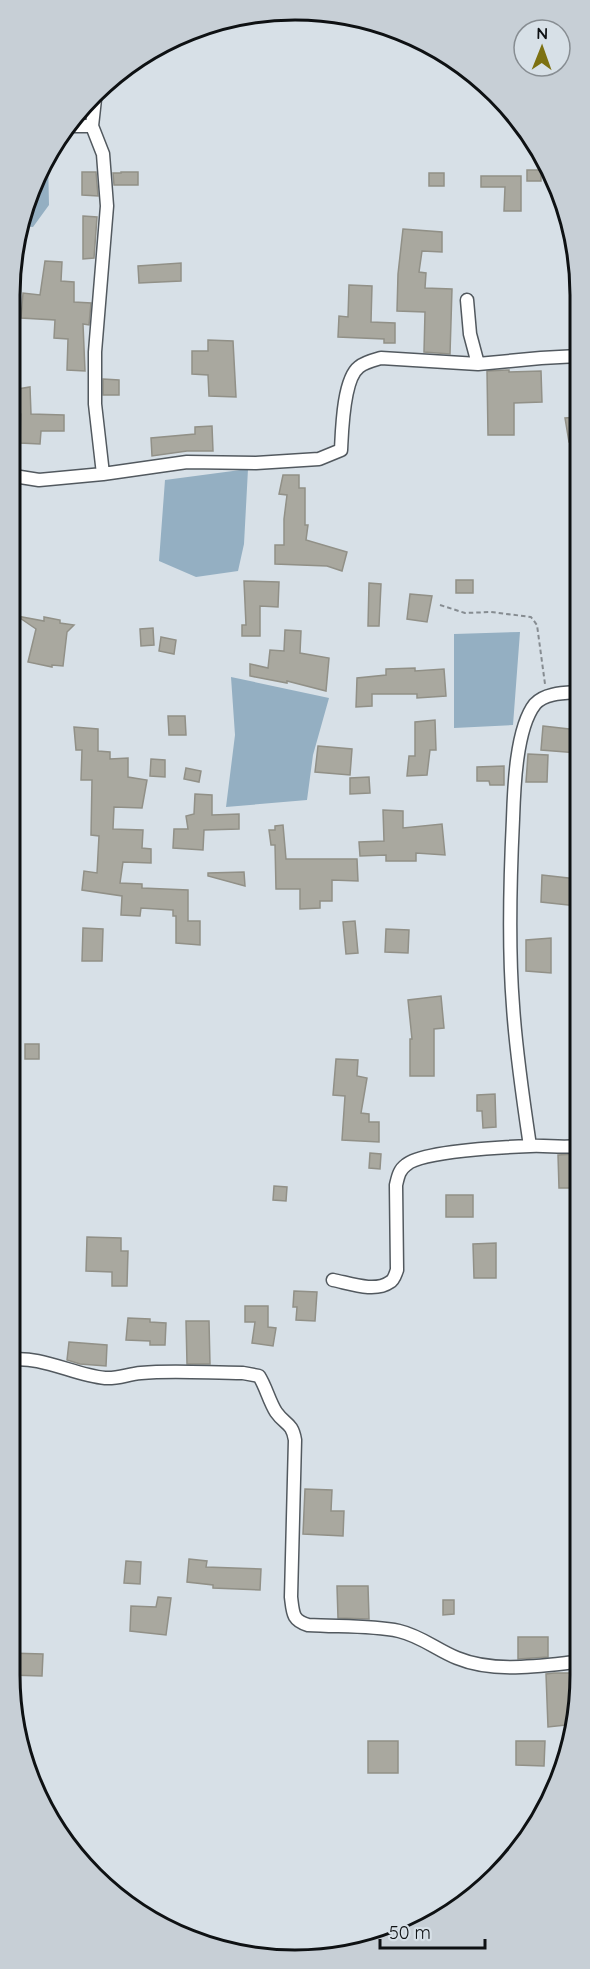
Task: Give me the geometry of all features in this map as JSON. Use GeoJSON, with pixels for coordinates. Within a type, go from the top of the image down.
{"type":"FeatureCollection","features":[{"type":"Feature","properties":{"kind":"street"},"geometry":{"type":"LineString","coordinates":[[94,106],[92,126],[103,154],[107,206],[95,352],[95,404],[102,474]]}},
{"type":"Feature","properties":{"kind":"street"},"geometry":{"type":"LineString","coordinates":[[77,126],[92,126]]}},
{"type":"Feature","properties":{"kind":"street"},"geometry":{"type":"LineString","coordinates":[[467,300],[470,334],[478,364]]}},
{"type":"Feature","properties":{"kind":"street"},"geometry":{"type":"LineString","coordinates":[[20,477],[39,480],[187,462],[256,463],[319,459],[341,450],[343,419],[349,386],[359,366],[381,358],[478,364],[570,356]]}},
{"type":"Feature","properties":{"kind":"street"},"geometry":{"type":"LineString","coordinates":[[530,1146],[518,1067],[512,1004],[510,875],[515,770],[527,716],[537,702],[547,696],[570,693]]}},
{"type":"Feature","properties":{"kind":"street"},"geometry":{"type":"LineString","coordinates":[[333,1280],[369,1287],[388,1284],[393,1280],[397,1270],[396,1185],[400,1172],[416,1158],[530,1146],[570,1146]]}},
{"type":"Feature","properties":{"kind":"street"},"geometry":{"type":"LineString","coordinates":[[20,1359],[28,1359],[76,1373],[104,1378],[120,1378],[140,1373],[243,1373],[259,1376],[276,1412],[294,1430],[291,1598],[293,1615],[299,1622],[308,1625],[397,1631],[417,1636],[457,1658],[475,1664],[502,1666],[570,1662]]}},
{"type":"Feature","properties":{"kind":"path"},"geometry":{"type":"LineString","coordinates":[[440,605],[465,613],[491,612],[531,617],[537,625],[547,696]]}},
{"type":"Feature","properties":{"kind":"water"},"geometry":{"type":"Polygon","coordinates":[[[48,172],[49,205],[33,227],[28,227],[34,206],[48,172]]]}},
{"type":"Feature","properties":{"kind":"water"},"geometry":{"type":"Polygon","coordinates":[[[248,469],[244,544],[238,571],[196,577],[159,561],[165,480],[248,469]]]}},
{"type":"Feature","properties":{"kind":"water"},"geometry":{"type":"Polygon","coordinates":[[[520,632],[513,725],[454,728],[454,634],[520,632]]]}},
{"type":"Feature","properties":{"kind":"water"},"geometry":{"type":"Polygon","coordinates":[[[231,677],[329,698],[313,755],[307,800],[226,807],[235,735],[231,677]]]}},
{"type":"Feature","properties":{"kind":"building"},"geometry":{"type":"Polygon","coordinates":[[[527,170],[540,170],[541,181],[527,181],[527,170]]]}},
{"type":"Feature","properties":{"kind":"building"},"geometry":{"type":"Polygon","coordinates":[[[82,172],[96,172],[98,196],[82,195],[82,172]]]}},
{"type":"Feature","properties":{"kind":"building"},"geometry":{"type":"Polygon","coordinates":[[[138,172],[138,185],[114,185],[113,173],[138,172]]]}},
{"type":"Feature","properties":{"kind":"building"},"geometry":{"type":"Polygon","coordinates":[[[429,173],[444,173],[444,186],[429,186],[429,173]]]}},
{"type":"Feature","properties":{"kind":"building"},"geometry":{"type":"Polygon","coordinates":[[[481,176],[521,176],[521,211],[504,211],[505,187],[481,187],[481,176]]]}},
{"type":"Feature","properties":{"kind":"building"},"geometry":{"type":"Polygon","coordinates":[[[83,216],[97,217],[94,258],[83,259],[83,216]]]}},
{"type":"Feature","properties":{"kind":"building"},"geometry":{"type":"Polygon","coordinates":[[[403,229],[442,232],[442,252],[422,251],[419,272],[426,273],[425,288],[452,289],[450,354],[424,352],[425,312],[397,311],[403,229]]]}},
{"type":"Feature","properties":{"kind":"building"},"geometry":{"type":"Polygon","coordinates":[[[45,261],[62,262],[61,281],[74,282],[74,302],[91,303],[89,325],[83,324],[85,371],[67,370],[68,339],[54,338],[55,320],[21,318],[23,293],[40,295],[45,261]]]}},
{"type":"Feature","properties":{"kind":"building"},"geometry":{"type":"Polygon","coordinates":[[[181,263],[181,281],[139,283],[138,266],[181,263]]]}},
{"type":"Feature","properties":{"kind":"building"},"geometry":{"type":"Polygon","coordinates":[[[349,285],[372,286],[371,322],[395,323],[395,343],[384,343],[384,339],[338,337],[339,316],[348,317],[349,285]]]}},
{"type":"Feature","properties":{"kind":"building"},"geometry":{"type":"Polygon","coordinates":[[[208,340],[233,341],[236,397],[209,396],[208,375],[192,374],[192,351],[208,351],[208,340]]]}},
{"type":"Feature","properties":{"kind":"building"},"geometry":{"type":"Polygon","coordinates":[[[509,370],[509,372],[541,371],[542,402],[514,403],[514,435],[488,435],[487,371],[509,370]]]}},
{"type":"Feature","properties":{"kind":"building"},"geometry":{"type":"Polygon","coordinates":[[[103,379],[119,380],[119,395],[103,395],[103,379]]]}},
{"type":"Feature","properties":{"kind":"building"},"geometry":{"type":"Polygon","coordinates":[[[30,387],[31,414],[64,415],[64,431],[41,431],[40,444],[20,443],[20,389],[30,387]]]}},
{"type":"Feature","properties":{"kind":"building"},"geometry":{"type":"Polygon","coordinates":[[[565,418],[570,418],[570,442],[569,442],[565,418]]]}},
{"type":"Feature","properties":{"kind":"building"},"geometry":{"type":"Polygon","coordinates":[[[212,426],[213,451],[187,451],[152,456],[151,438],[195,434],[195,427],[212,426]]]}},
{"type":"Feature","properties":{"kind":"building"},"geometry":{"type":"Polygon","coordinates":[[[283,475],[299,475],[299,488],[305,488],[305,525],[308,525],[306,540],[347,552],[342,571],[327,566],[275,564],[275,545],[284,545],[287,495],[279,494],[283,475]]]}},
{"type":"Feature","properties":{"kind":"building"},"geometry":{"type":"Polygon","coordinates":[[[456,580],[473,580],[473,593],[456,593],[456,580]]]}},
{"type":"Feature","properties":{"kind":"building"},"geometry":{"type":"Polygon","coordinates":[[[244,581],[279,582],[278,607],[260,606],[260,636],[242,636],[242,625],[246,625],[244,581]]]}},
{"type":"Feature","properties":{"kind":"building"},"geometry":{"type":"Polygon","coordinates":[[[369,583],[381,584],[379,626],[368,626],[369,583]]]}},
{"type":"Feature","properties":{"kind":"building"},"geometry":{"type":"Polygon","coordinates":[[[410,594],[432,596],[427,622],[407,619],[410,594]]]}},
{"type":"Feature","properties":{"kind":"building"},"geometry":{"type":"Polygon","coordinates":[[[20,617],[44,621],[44,617],[74,625],[67,632],[63,666],[52,665],[52,667],[28,662],[36,629],[20,617]]]}},
{"type":"Feature","properties":{"kind":"building"},"geometry":{"type":"Polygon","coordinates":[[[153,628],[154,645],[141,646],[140,629],[153,628]]]}},
{"type":"Feature","properties":{"kind":"building"},"geometry":{"type":"Polygon","coordinates":[[[285,630],[301,631],[300,653],[329,658],[326,691],[287,681],[287,683],[250,676],[250,664],[268,668],[270,650],[284,651],[285,630]]]}},
{"type":"Feature","properties":{"kind":"building"},"geometry":{"type":"Polygon","coordinates":[[[161,637],[176,640],[174,654],[159,651],[161,637]]]}},
{"type":"Feature","properties":{"kind":"building"},"geometry":{"type":"Polygon","coordinates":[[[415,668],[415,671],[444,669],[446,696],[417,698],[417,694],[372,694],[372,706],[356,707],[357,678],[386,675],[386,669],[415,668]]]}},
{"type":"Feature","properties":{"kind":"building"},"geometry":{"type":"Polygon","coordinates":[[[168,716],[185,716],[186,735],[169,735],[168,716]]]}},
{"type":"Feature","properties":{"kind":"building"},"geometry":{"type":"Polygon","coordinates":[[[435,720],[436,750],[430,750],[427,775],[407,776],[409,756],[415,756],[415,722],[435,720]]]}},
{"type":"Feature","properties":{"kind":"building"},"geometry":{"type":"Polygon","coordinates":[[[543,726],[570,729],[570,752],[541,750],[543,726]]]}},
{"type":"Feature","properties":{"kind":"building"},"geometry":{"type":"Polygon","coordinates":[[[74,727],[98,729],[98,751],[110,752],[110,759],[128,758],[128,777],[147,780],[142,808],[114,807],[113,829],[143,830],[142,848],[151,849],[151,863],[123,862],[120,883],[142,884],[142,888],[188,890],[188,921],[200,921],[200,945],[176,943],[176,916],[173,916],[173,910],[141,908],[140,916],[121,915],[122,896],[82,890],[84,871],[97,873],[99,836],[91,835],[92,780],[81,780],[82,750],[76,750],[74,727]]]}},
{"type":"Feature","properties":{"kind":"building"},"geometry":{"type":"Polygon","coordinates":[[[318,746],[352,749],[350,775],[315,772],[318,746]]]}},
{"type":"Feature","properties":{"kind":"building"},"geometry":{"type":"Polygon","coordinates":[[[528,754],[548,755],[547,782],[526,782],[528,754]]]}},
{"type":"Feature","properties":{"kind":"building"},"geometry":{"type":"Polygon","coordinates":[[[151,759],[165,760],[165,777],[150,776],[151,759]]]}},
{"type":"Feature","properties":{"kind":"building"},"geometry":{"type":"Polygon","coordinates":[[[504,766],[504,785],[490,785],[489,781],[477,781],[477,767],[504,766]]]}},
{"type":"Feature","properties":{"kind":"building"},"geometry":{"type":"Polygon","coordinates":[[[186,768],[201,771],[199,782],[184,779],[186,768]]]}},
{"type":"Feature","properties":{"kind":"building"},"geometry":{"type":"Polygon","coordinates":[[[369,777],[370,793],[350,794],[350,778],[369,777]]]}},
{"type":"Feature","properties":{"kind":"building"},"geometry":{"type":"Polygon","coordinates":[[[195,794],[212,795],[212,815],[239,814],[239,829],[204,830],[203,850],[173,848],[174,829],[188,829],[186,816],[194,814],[195,794]]]}},
{"type":"Feature","properties":{"kind":"building"},"geometry":{"type":"Polygon","coordinates":[[[383,810],[403,811],[403,828],[442,824],[445,855],[416,853],[416,861],[386,861],[386,855],[360,856],[359,842],[384,841],[383,810]]]}},
{"type":"Feature","properties":{"kind":"building"},"geometry":{"type":"Polygon","coordinates":[[[283,825],[286,859],[357,859],[358,881],[332,880],[332,901],[320,901],[320,908],[300,909],[300,889],[276,889],[275,845],[271,845],[269,830],[275,830],[275,826],[283,825]]]}},
{"type":"Feature","properties":{"kind":"building"},"geometry":{"type":"Polygon","coordinates":[[[244,872],[245,886],[208,876],[208,873],[244,872]]]}},
{"type":"Feature","properties":{"kind":"building"},"geometry":{"type":"Polygon","coordinates":[[[542,875],[570,878],[570,905],[541,902],[542,875]]]}},
{"type":"Feature","properties":{"kind":"building"},"geometry":{"type":"Polygon","coordinates":[[[355,921],[358,953],[346,954],[343,922],[355,921]]]}},
{"type":"Feature","properties":{"kind":"building"},"geometry":{"type":"Polygon","coordinates":[[[83,928],[103,929],[102,961],[82,961],[83,928]]]}},
{"type":"Feature","properties":{"kind":"building"},"geometry":{"type":"Polygon","coordinates":[[[386,929],[409,930],[408,953],[385,952],[386,929]]]}},
{"type":"Feature","properties":{"kind":"building"},"geometry":{"type":"Polygon","coordinates":[[[551,938],[551,973],[526,971],[526,940],[551,938]]]}},
{"type":"Feature","properties":{"kind":"building"},"geometry":{"type":"Polygon","coordinates":[[[441,996],[444,1028],[434,1029],[434,1076],[410,1076],[410,1039],[412,1039],[408,1000],[441,996]]]}},
{"type":"Feature","properties":{"kind":"building"},"geometry":{"type":"Polygon","coordinates":[[[25,1044],[39,1044],[39,1059],[25,1059],[25,1044]]]}},
{"type":"Feature","properties":{"kind":"building"},"geometry":{"type":"Polygon","coordinates":[[[336,1059],[358,1060],[357,1076],[367,1078],[361,1113],[369,1114],[369,1122],[379,1122],[379,1142],[342,1140],[345,1096],[333,1095],[336,1059]]]}},
{"type":"Feature","properties":{"kind":"building"},"geometry":{"type":"Polygon","coordinates":[[[495,1094],[496,1127],[483,1128],[482,1111],[477,1111],[477,1095],[495,1094]]]}},
{"type":"Feature","properties":{"kind":"building"},"geometry":{"type":"Polygon","coordinates":[[[370,1153],[381,1154],[380,1169],[369,1168],[370,1153]]]}},
{"type":"Feature","properties":{"kind":"building"},"geometry":{"type":"Polygon","coordinates":[[[570,1154],[570,1188],[559,1188],[558,1155],[570,1154]]]}},
{"type":"Feature","properties":{"kind":"building"},"geometry":{"type":"Polygon","coordinates":[[[274,1186],[287,1187],[286,1201],[273,1200],[274,1186]]]}},
{"type":"Feature","properties":{"kind":"building"},"geometry":{"type":"Polygon","coordinates":[[[446,1195],[473,1195],[473,1217],[446,1217],[446,1195]]]}},
{"type":"Feature","properties":{"kind":"building"},"geometry":{"type":"Polygon","coordinates":[[[87,1237],[121,1238],[121,1251],[128,1251],[127,1286],[112,1286],[112,1272],[86,1271],[87,1237]]]}},
{"type":"Feature","properties":{"kind":"building"},"geometry":{"type":"Polygon","coordinates":[[[496,1243],[496,1278],[474,1278],[473,1244],[496,1243]]]}},
{"type":"Feature","properties":{"kind":"building"},"geometry":{"type":"Polygon","coordinates":[[[294,1291],[317,1292],[315,1321],[296,1320],[297,1307],[293,1307],[294,1291]]]}},
{"type":"Feature","properties":{"kind":"building"},"geometry":{"type":"Polygon","coordinates":[[[245,1306],[268,1306],[268,1327],[276,1328],[273,1346],[252,1343],[255,1322],[245,1322],[245,1306]]]}},
{"type":"Feature","properties":{"kind":"building"},"geometry":{"type":"Polygon","coordinates":[[[128,1318],[150,1319],[150,1322],[166,1323],[165,1345],[150,1345],[150,1341],[126,1340],[128,1318]]]}},
{"type":"Feature","properties":{"kind":"building"},"geometry":{"type":"Polygon","coordinates":[[[186,1321],[209,1321],[210,1364],[187,1364],[186,1321]]]}},
{"type":"Feature","properties":{"kind":"building"},"geometry":{"type":"Polygon","coordinates":[[[69,1342],[107,1345],[106,1366],[80,1364],[67,1360],[69,1342]]]}},
{"type":"Feature","properties":{"kind":"building"},"geometry":{"type":"Polygon","coordinates":[[[305,1489],[332,1490],[331,1511],[344,1511],[343,1536],[303,1534],[305,1489]]]}},
{"type":"Feature","properties":{"kind":"building"},"geometry":{"type":"Polygon","coordinates":[[[189,1559],[207,1561],[206,1567],[261,1569],[260,1590],[213,1588],[213,1585],[187,1582],[189,1559]]]}},
{"type":"Feature","properties":{"kind":"building"},"geometry":{"type":"Polygon","coordinates":[[[126,1561],[141,1562],[140,1584],[124,1583],[126,1561]]]}},
{"type":"Feature","properties":{"kind":"building"},"geometry":{"type":"Polygon","coordinates":[[[337,1586],[368,1586],[369,1619],[338,1618],[337,1586]]]}},
{"type":"Feature","properties":{"kind":"building"},"geometry":{"type":"Polygon","coordinates":[[[158,1597],[171,1598],[166,1635],[130,1631],[131,1606],[156,1607],[158,1597]]]}},
{"type":"Feature","properties":{"kind":"building"},"geometry":{"type":"Polygon","coordinates":[[[443,1600],[454,1600],[454,1614],[443,1615],[443,1600]]]}},
{"type":"Feature","properties":{"kind":"building"},"geometry":{"type":"Polygon","coordinates":[[[518,1637],[548,1637],[548,1657],[518,1659],[518,1637]]]}},
{"type":"Feature","properties":{"kind":"building"},"geometry":{"type":"Polygon","coordinates":[[[20,1653],[43,1654],[42,1676],[20,1675],[20,1653]]]}},
{"type":"Feature","properties":{"kind":"building"},"geometry":{"type":"Polygon","coordinates":[[[570,1673],[565,1725],[548,1727],[546,1674],[570,1673]]]}},
{"type":"Feature","properties":{"kind":"building"},"geometry":{"type":"Polygon","coordinates":[[[368,1741],[398,1741],[398,1773],[368,1773],[368,1741]]]}},
{"type":"Feature","properties":{"kind":"building"},"geometry":{"type":"Polygon","coordinates":[[[516,1741],[545,1741],[544,1766],[516,1765],[516,1741]]]}}]}
